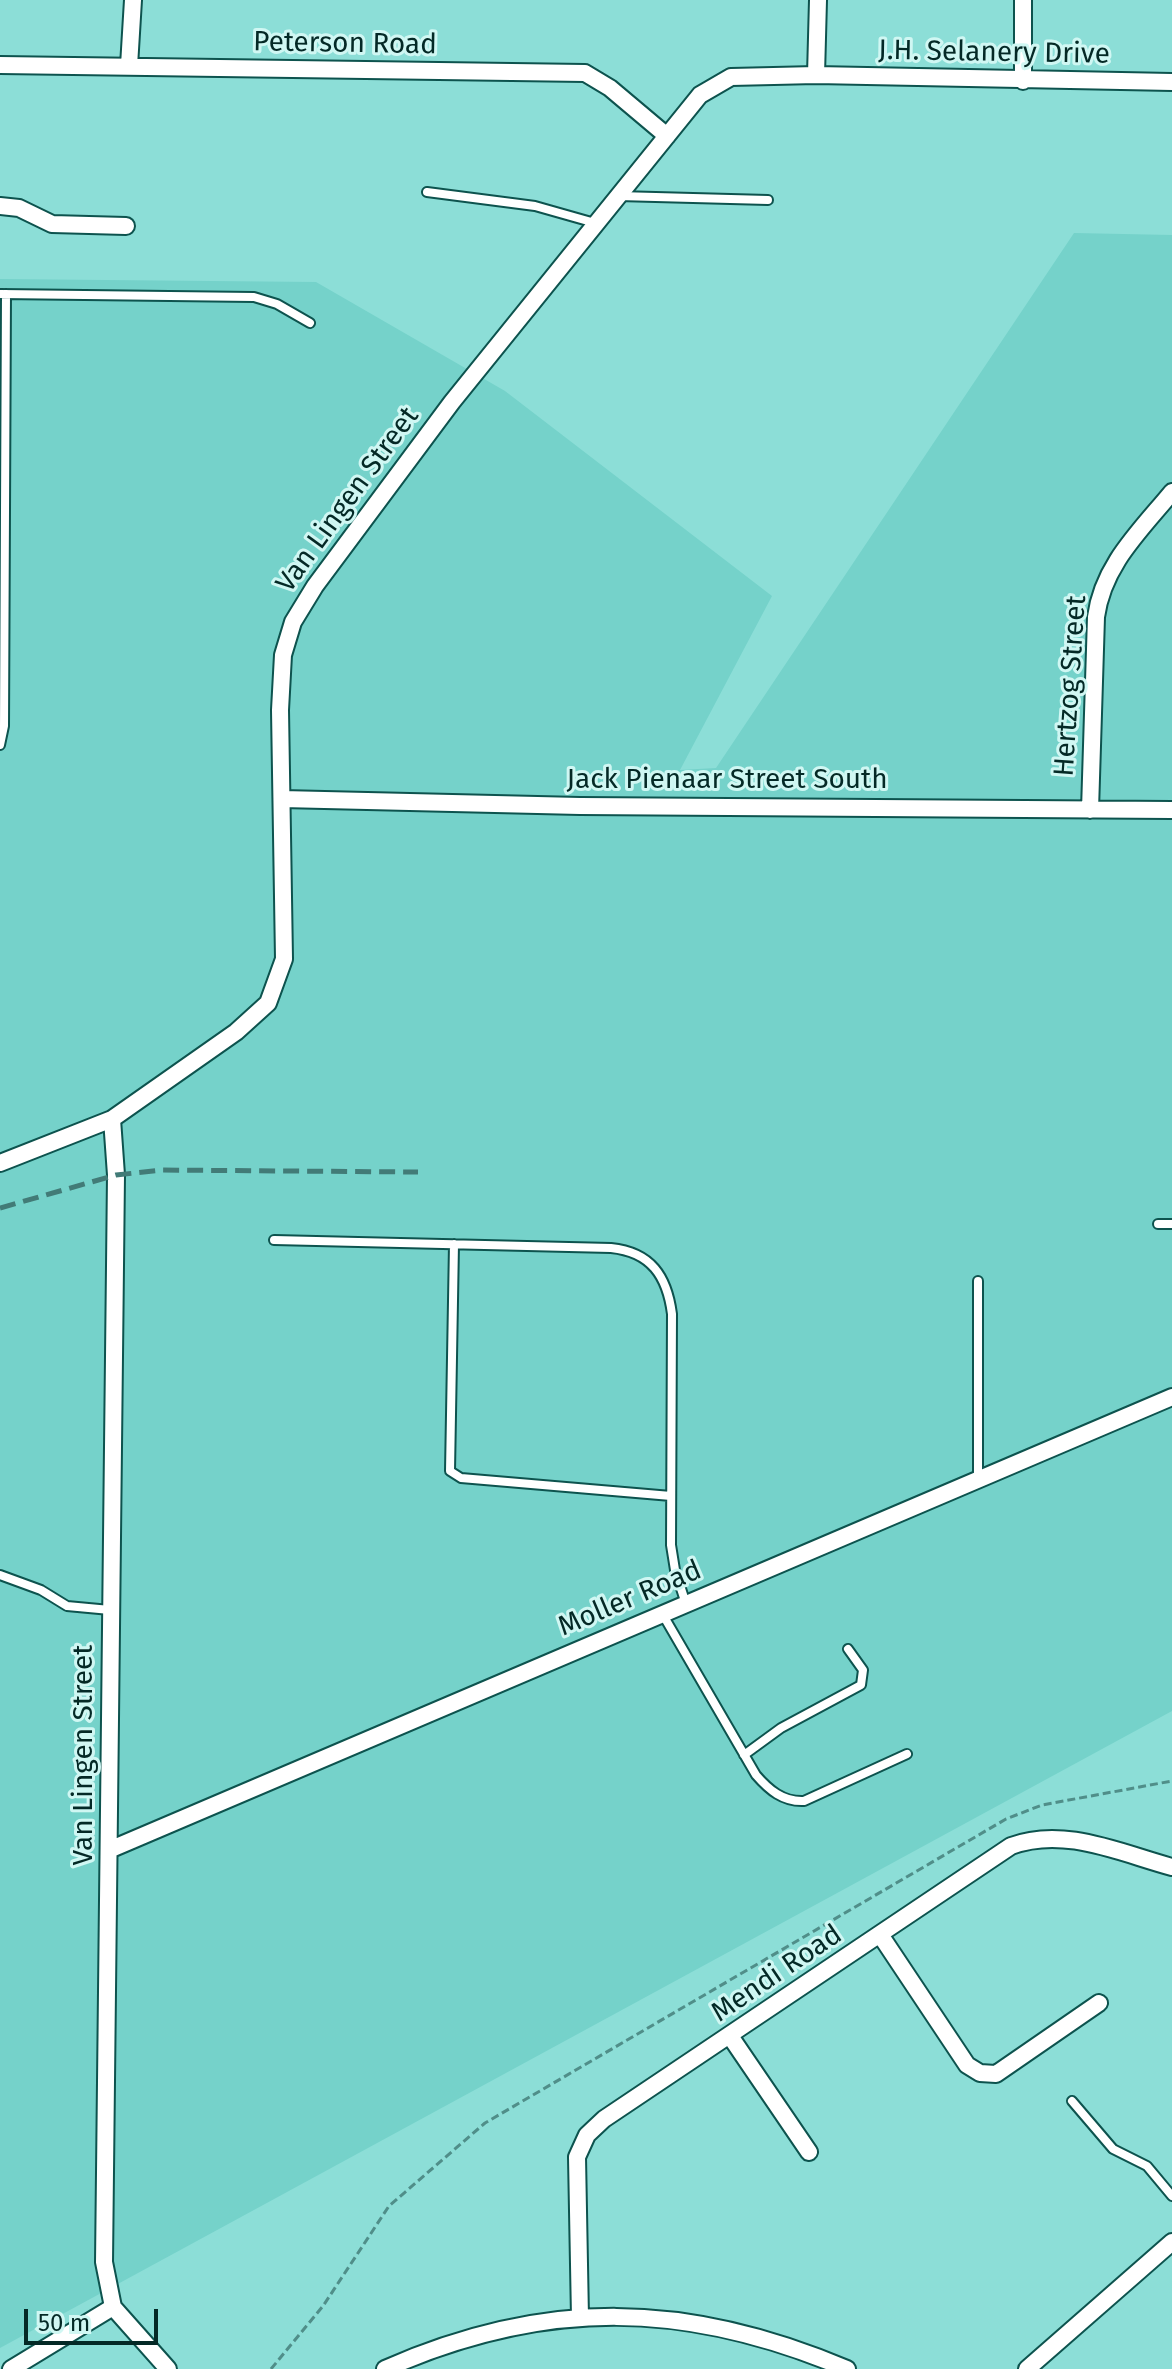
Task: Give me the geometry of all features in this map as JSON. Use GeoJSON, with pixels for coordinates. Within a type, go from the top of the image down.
{"type":"FeatureCollection","features":[{"type":"Feature","properties":{"kind":"street"},"geometry":{"type":"LineString","coordinates":[[129,66],[133,0]]}},
{"type":"Feature","properties":{"kind":"street"},"geometry":{"type":"LineString","coordinates":[[816,75],[818,0]]}},
{"type":"Feature","properties":{"kind":"street"},"geometry":{"type":"LineString","coordinates":[[1023,0],[1023,81]]}},
{"type":"Feature","properties":{"kind":"street","name":"Peterson Road"},"geometry":{"type":"LineString","coordinates":[[0,65],[585,73],[610,88],[667,136]]}},
{"type":"Feature","properties":{"kind":"street","name":"J.H. Selanery Drive"},"geometry":{"type":"LineString","coordinates":[[700,95],[731,77],[816,75],[1172,82]]}},
{"type":"Feature","properties":{"kind":"street","name":"Van Lingen Street"},"geometry":{"type":"LineString","coordinates":[[113,2307],[104,2262],[116,1175],[112,1119],[255,1016],[275,991],[284,959],[281,681],[286,639],[293,622],[315,586],[452,402],[700,95]]}},
{"type":"Feature","properties":{"kind":"street"},"geometry":{"type":"LineString","coordinates":[[0,206],[19,208],[52,224],[126,226]]}},
{"type":"Feature","properties":{"kind":"street","name":"Hertzog Street"},"geometry":{"type":"LineString","coordinates":[[1090,810],[1096,617],[1101,589],[1121,553],[1172,492]]}},
{"type":"Feature","properties":{"kind":"street","name":"Jack Pienaar Street South"},"geometry":{"type":"LineString","coordinates":[[282,799],[580,806],[1172,810]]}},
{"type":"Feature","properties":{"kind":"street"},"geometry":{"type":"LineString","coordinates":[[0,1163],[112,1119]]}},
{"type":"Feature","properties":{"kind":"street","name":"Moller Road"},"geometry":{"type":"LineString","coordinates":[[109,1850],[1172,1397]]}},
{"type":"Feature","properties":{"kind":"street","name":"Mendi Road"},"geometry":{"type":"LineString","coordinates":[[580,2318],[576,2168],[581,2145],[604,2119],[1011,1846],[1023,1841],[1065,1837],[1172,1867]]}},
{"type":"Feature","properties":{"kind":"street"},"geometry":{"type":"LineString","coordinates":[[881,1936],[967,2065],[980,2073],[996,2074],[1099,2003]]}},
{"type":"Feature","properties":{"kind":"street"},"geometry":{"type":"LineString","coordinates":[[730,2036],[809,2152]]}},
{"type":"Feature","properties":{"kind":"street"},"geometry":{"type":"LineString","coordinates":[[1027,2369],[1172,2242]]}},
{"type":"Feature","properties":{"kind":"street"},"geometry":{"type":"LineString","coordinates":[[11,2369],[113,2307],[168,2369]]}},
{"type":"Feature","properties":{"kind":"street"},"geometry":{"type":"LineString","coordinates":[[385,2369],[515,2325],[630,2316],[696,2322],[759,2337],[847,2369]]}},
{"type":"Feature","properties":{"kind":"lane"},"geometry":{"type":"LineString","coordinates":[[427,192],[535,206],[595,223]]}},
{"type":"Feature","properties":{"kind":"lane"},"geometry":{"type":"LineString","coordinates":[[618,196],[768,200]]}},
{"type":"Feature","properties":{"kind":"lane"},"geometry":{"type":"LineString","coordinates":[[0,745],[4,726],[3,294],[254,297],[277,304],[310,323]]}},
{"type":"Feature","properties":{"kind":"lane"},"geometry":{"type":"LineString","coordinates":[[1158,1224],[1172,1224]]}},
{"type":"Feature","properties":{"kind":"lane"},"geometry":{"type":"LineString","coordinates":[[274,1240],[629,1249],[656,1268],[663,1277],[672,1314],[672,1559],[686,1604]]}},
{"type":"Feature","properties":{"kind":"lane"},"geometry":{"type":"LineString","coordinates":[[454,1244],[450,1471],[461,1478],[671,1496]]}},
{"type":"Feature","properties":{"kind":"lane"},"geometry":{"type":"LineString","coordinates":[[978,1281],[978,1482]]}},
{"type":"Feature","properties":{"kind":"lane"},"geometry":{"type":"LineString","coordinates":[[0,1575],[41,1590],[67,1606],[110,1610]]}},
{"type":"Feature","properties":{"kind":"lane"},"geometry":{"type":"LineString","coordinates":[[663,1614],[763,1783],[793,1802],[804,1801],[907,1754]]}},
{"type":"Feature","properties":{"kind":"lane"},"geometry":{"type":"LineString","coordinates":[[744,1755],[781,1728],[861,1685],[863,1670],[848,1649]]}},
{"type":"Feature","properties":{"kind":"lane"},"geometry":{"type":"LineString","coordinates":[[1072,2101],[1113,2149],[1147,2166],[1172,2196]]}},
{"type":"Feature","properties":{"kind":"path"},"geometry":{"type":"LineString","coordinates":[[271,2369],[323,2306],[389,2206],[485,2123],[1006,1819],[1042,1805],[1172,1781]]}},
{"type":"Feature","properties":{"kind":"shaded area"},"geometry":{"type":"Polygon","coordinates":[[[1074,233],[1172,235],[1172,1711],[0,2348],[0,279],[316,282],[505,391],[772,596],[680,770],[716,768],[1074,233]]]}},
{"type":"Feature","properties":{"kind":"railway"},"geometry":{"type":"LineString","coordinates":[[0,1208],[116,1175],[163,1170],[418,1172]]}}]}
